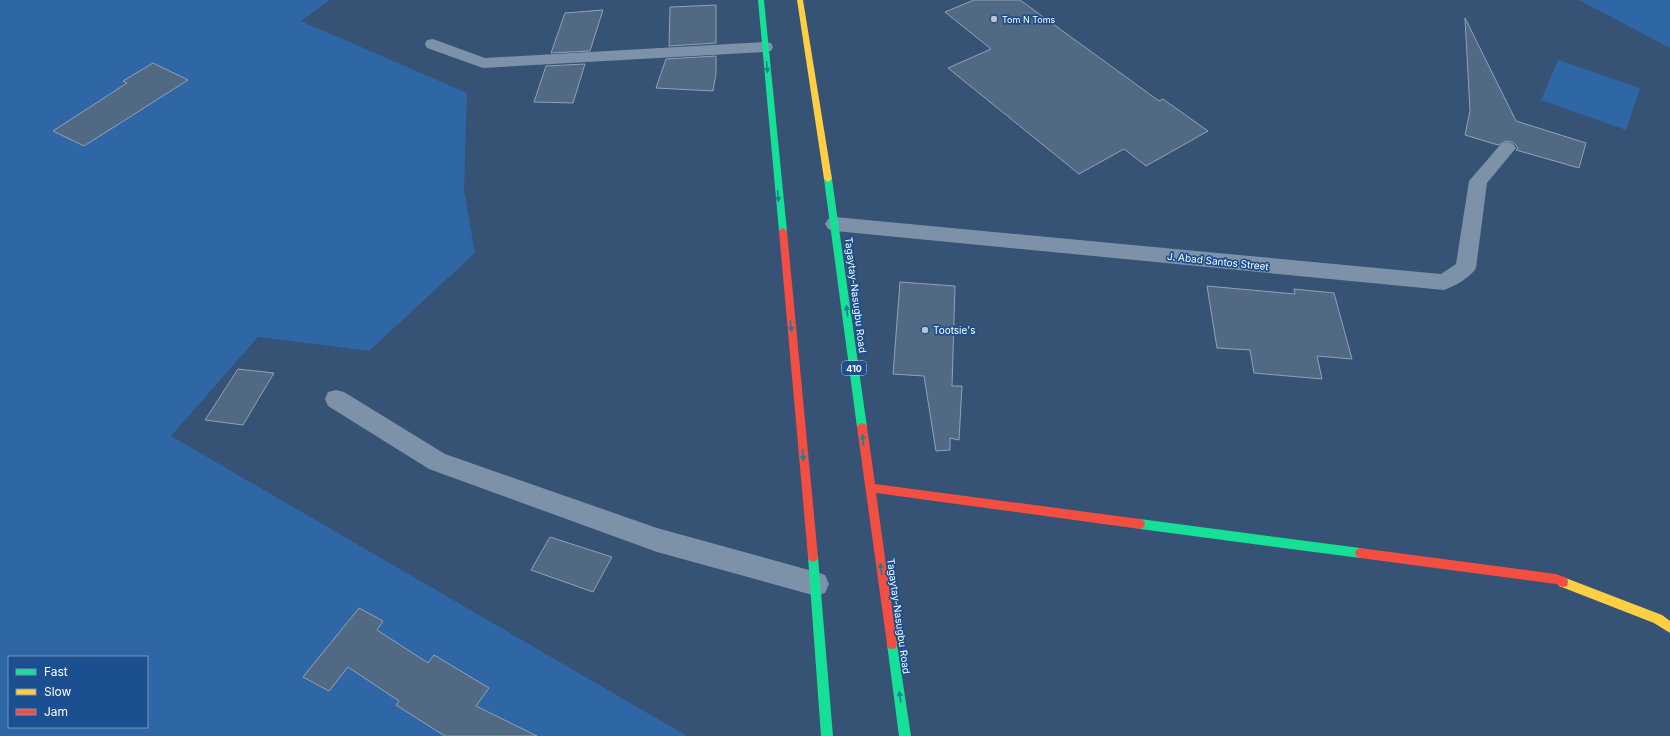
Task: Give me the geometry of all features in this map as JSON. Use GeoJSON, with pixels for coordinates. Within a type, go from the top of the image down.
{"type":"FeatureCollection","features":[{"type":"Feature","properties":{"kind":"main road"},"geometry":{"type":"LineString","coordinates":[[761,0],[816,584],[827,736]]}},
{"type":"Feature","properties":{"kind":"main road","name":"Tagaytay-Nasugbu Road"},"geometry":{"type":"LineString","coordinates":[[800,0],[835,224],[905,736]]}},
{"type":"Feature","properties":{"kind":"main road"},"geometry":{"type":"LineString","coordinates":[[870,488],[1556,579],[1658,619],[1670,628]]}},
{"type":"Feature","properties":{"kind":"street"},"geometry":{"type":"LineString","coordinates":[[433,44],[483,63],[765,47]]}},
{"type":"Feature","properties":{"kind":"street","name":"J. Abad Santos Street"},"geometry":{"type":"LineString","coordinates":[[835,224],[1444,282],[1466,268],[1478,181],[1507,148]]}},
{"type":"Feature","properties":{"kind":"street"},"geometry":{"type":"LineString","coordinates":[[336,399],[437,462],[657,540],[816,584]]}},
{"type":"Feature","properties":{"kind":"shaded area"},"geometry":{"type":"Polygon","coordinates":[[[0,0],[330,0],[301,21],[467,93],[464,191],[475,253],[369,351],[258,337],[171,436],[687,736],[0,736],[0,0]]]}},
{"type":"Feature","properties":{"kind":"shaded area"},"geometry":{"type":"Polygon","coordinates":[[[1579,0],[1670,0],[1670,48],[1579,0]]]}},
{"type":"Feature","properties":{"kind":"shaded area"},"geometry":{"type":"Polygon","coordinates":[[[1558,60],[1640,88],[1626,130],[1541,100],[1558,60]]]}},
{"type":"Feature","properties":{"kind":"building"},"geometry":{"type":"Polygon","coordinates":[[[974,0],[1020,0],[1159,101],[1163,99],[1208,131],[1146,166],[1124,149],[1079,174],[948,68],[991,49],[945,12],[974,0]]]}},
{"type":"Feature","properties":{"kind":"building"},"geometry":{"type":"Polygon","coordinates":[[[716,5],[716,43],[669,46],[670,7],[716,5]]]}},
{"type":"Feature","properties":{"kind":"building"},"geometry":{"type":"Polygon","coordinates":[[[603,10],[590,51],[551,53],[565,13],[603,10]]]}},
{"type":"Feature","properties":{"kind":"building"},"geometry":{"type":"Polygon","coordinates":[[[1465,18],[1516,121],[1586,143],[1579,168],[1516,150],[1518,148],[1514,143],[1507,141],[1498,145],[1465,135],[1470,111],[1465,18]]]}},
{"type":"Feature","properties":{"kind":"building"},"geometry":{"type":"Polygon","coordinates":[[[716,56],[716,74],[713,91],[656,88],[666,59],[716,56]]]}},
{"type":"Feature","properties":{"kind":"building"},"geometry":{"type":"Polygon","coordinates":[[[153,63],[188,80],[84,146],[53,131],[127,83],[123,81],[153,63]]]}},
{"type":"Feature","properties":{"kind":"building"},"geometry":{"type":"Polygon","coordinates":[[[585,64],[573,103],[534,102],[546,66],[585,64]]]}},
{"type":"Feature","properties":{"kind":"building","name":"Tootsie's"},"geometry":{"type":"Polygon","coordinates":[[[900,282],[955,286],[952,386],[962,386],[959,440],[950,438],[950,450],[936,451],[924,376],[893,374],[900,282]]]}},
{"type":"Feature","properties":{"kind":"building"},"geometry":{"type":"Polygon","coordinates":[[[1207,286],[1295,294],[1294,289],[1334,293],[1352,359],[1317,356],[1322,379],[1254,373],[1250,350],[1217,348],[1207,286]]]}},
{"type":"Feature","properties":{"kind":"building"},"geometry":{"type":"Polygon","coordinates":[[[238,369],[274,373],[243,425],[205,420],[238,369]]]}},
{"type":"Feature","properties":{"kind":"building"},"geometry":{"type":"Polygon","coordinates":[[[550,537],[612,557],[593,592],[531,570],[550,537]]]}},
{"type":"Feature","properties":{"kind":"building"},"geometry":{"type":"Polygon","coordinates":[[[359,608],[383,621],[377,630],[428,663],[434,655],[489,688],[476,706],[537,736],[445,736],[396,705],[399,701],[348,667],[329,691],[303,677],[359,608]]]}},
{"type":"Feature","properties":{"kind":"traffic: fast"},"geometry":{"type":"LineString","coordinates":[[761,0],[783,231]]}},
{"type":"Feature","properties":{"kind":"traffic: fast"},"geometry":{"type":"LineString","coordinates":[[828,179],[862,427]]}},
{"type":"Feature","properties":{"kind":"traffic: fast"},"geometry":{"type":"LineString","coordinates":[[1140,524],[1360,553]]}},
{"type":"Feature","properties":{"kind":"traffic: fast"},"geometry":{"type":"LineString","coordinates":[[813,557],[827,736]]}},
{"type":"Feature","properties":{"kind":"traffic: fast"},"geometry":{"type":"LineString","coordinates":[[892,644],[905,736]]}},
{"type":"Feature","properties":{"kind":"traffic: slow"},"geometry":{"type":"LineString","coordinates":[[800,0],[828,179]]}},
{"type":"Feature","properties":{"kind":"traffic: slow"},"geometry":{"type":"LineString","coordinates":[[1563,582],[1658,619],[1670,628]]}},
{"type":"Feature","properties":{"kind":"traffic: jam"},"geometry":{"type":"LineString","coordinates":[[783,231],[813,557]]}},
{"type":"Feature","properties":{"kind":"traffic: jam"},"geometry":{"type":"LineString","coordinates":[[862,427],[892,644]]}},
{"type":"Feature","properties":{"kind":"traffic: jam"},"geometry":{"type":"LineString","coordinates":[[870,488],[1140,524]]}},
{"type":"Feature","properties":{"kind":"traffic: jam"},"geometry":{"type":"LineString","coordinates":[[1360,553],[1556,579],[1563,582]]}},
{"type":"Feature","properties":{"kind":"place","name":"Tom N Toms"},"geometry":{"type":"Point","coordinates":[994,19]}},
{"type":"Feature","properties":{"kind":"place","name":"Tootsie's"},"geometry":{"type":"Point","coordinates":[925,330]}}]}
